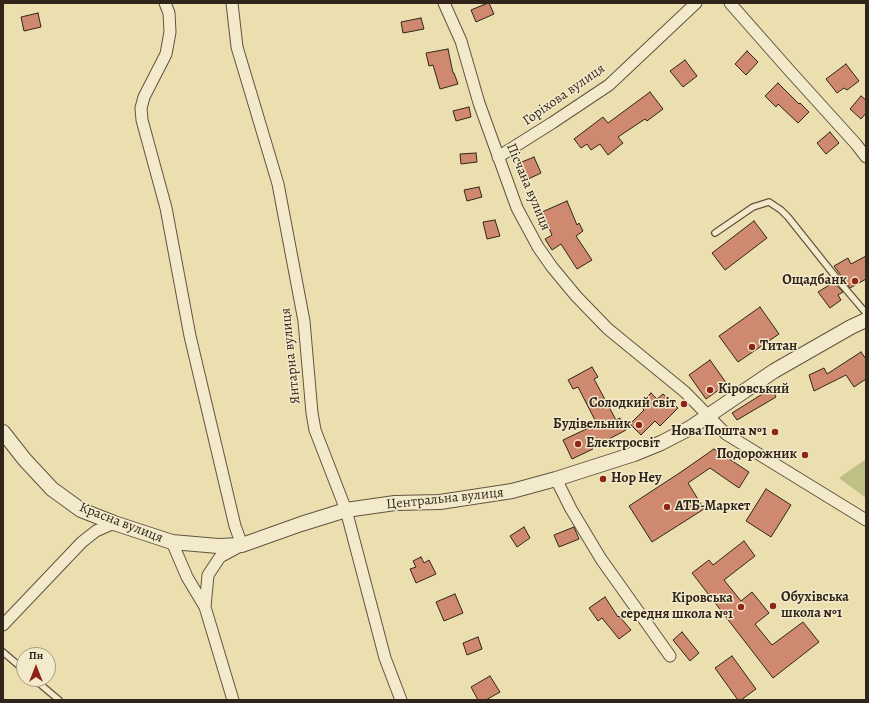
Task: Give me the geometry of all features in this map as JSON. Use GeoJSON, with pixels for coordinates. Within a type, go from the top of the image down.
{"type":"FeatureCollection","features":[{"type":"Feature","properties":{"kind":"street"},"geometry":{"type":"LineString","coordinates":[[165,3],[169,13],[170,32],[166,54],[144,97],[141,108],[142,120],[166,208],[192,344],[234,526],[242,545],[220,557],[208,575],[205,607]]}},
{"type":"Feature","properties":{"kind":"street","name":"Янтарна вулиця"},"geometry":{"type":"LineString","coordinates":[[232,3],[236,47],[278,184],[304,321],[312,413],[315,430],[346,510],[385,658],[401,700]]}},
{"type":"Feature","properties":{"kind":"street","name":"Пісчана вулиця"},"geometry":{"type":"LineString","coordinates":[[444,3],[461,41],[479,102],[517,208],[538,247],[576,296],[608,329],[685,392],[708,415]]}},
{"type":"Feature","properties":{"kind":"street","name":"Горіхова вулиця"},"geometry":{"type":"LineString","coordinates":[[498,157],[552,123],[609,84],[696,3]]}},
{"type":"Feature","properties":{"kind":"street"},"geometry":{"type":"LineString","coordinates":[[730,3],[866,157]]}},
{"type":"Feature","properties":{"kind":"street","name":"Центральна вулиця"},"geometry":{"type":"LineString","coordinates":[[172,542],[218,546],[242,545],[346,510],[395,503],[440,502],[505,492],[556,479],[634,454],[690,428],[774,371],[866,320]]}},
{"type":"Feature","properties":{"kind":"street"},"geometry":{"type":"LineString","coordinates":[[708,415],[726,434],[866,520]]}},
{"type":"Feature","properties":{"kind":"street","name":"Красна вулиця"},"geometry":{"type":"LineString","coordinates":[[3,432],[25,460],[52,489],[81,510],[114,523],[172,542],[187,577],[205,607],[233,700]]}},
{"type":"Feature","properties":{"kind":"street"},"geometry":{"type":"LineString","coordinates":[[556,479],[571,509],[601,559],[670,656]]}},
{"type":"Feature","properties":{"kind":"street"},"geometry":{"type":"LineString","coordinates":[[3,625],[82,542],[96,531],[114,523]]}},
{"type":"Feature","properties":{"kind":"lane"},"geometry":{"type":"LineString","coordinates":[[715,233],[753,207],[770,202],[788,217],[866,313]]}},
{"type":"Feature","properties":{"kind":"lane"},"geometry":{"type":"LineString","coordinates":[[3,652],[16,663]]}},
{"type":"Feature","properties":{"kind":"lane"},"geometry":{"type":"LineString","coordinates":[[44,687],[59,700]]}},
{"type":"Feature","properties":{"kind":"green space"},"geometry":{"type":"Polygon","coordinates":[[[866,459],[866,498],[839,478],[866,459]]]}},
{"type":"Feature","properties":{"kind":"building"},"geometry":{"type":"Polygon","coordinates":[[[488,3],[494,14],[476,22],[471,10],[488,3]]]}},
{"type":"Feature","properties":{"kind":"building"},"geometry":{"type":"Polygon","coordinates":[[[38,13],[41,27],[24,31],[21,17],[38,13]]]}},
{"type":"Feature","properties":{"kind":"building"},"geometry":{"type":"Polygon","coordinates":[[[421,18],[424,29],[403,33],[401,22],[421,18]]]}},
{"type":"Feature","properties":{"kind":"building"},"geometry":{"type":"Polygon","coordinates":[[[448,49],[453,73],[458,84],[440,89],[433,65],[429,66],[426,53],[448,49]]]}},
{"type":"Feature","properties":{"kind":"building"},"geometry":{"type":"Polygon","coordinates":[[[747,51],[758,62],[746,75],[735,64],[747,51]]]}},
{"type":"Feature","properties":{"kind":"building"},"geometry":{"type":"Polygon","coordinates":[[[685,60],[697,76],[683,87],[670,71],[685,60]]]}},
{"type":"Feature","properties":{"kind":"building"},"geometry":{"type":"Polygon","coordinates":[[[846,64],[859,81],[847,90],[844,88],[837,93],[826,79],[846,64]]]}},
{"type":"Feature","properties":{"kind":"building"},"geometry":{"type":"Polygon","coordinates":[[[778,83],[809,112],[798,123],[778,104],[776,107],[765,96],[778,83]]]}},
{"type":"Feature","properties":{"kind":"building"},"geometry":{"type":"Polygon","coordinates":[[[650,92],[663,109],[647,121],[645,119],[618,137],[623,143],[608,155],[600,144],[591,150],[587,144],[581,148],[574,139],[603,117],[608,123],[650,92]]]}},
{"type":"Feature","properties":{"kind":"building"},"geometry":{"type":"Polygon","coordinates":[[[861,96],[866,100],[866,113],[861,119],[850,109],[861,96]]]}},
{"type":"Feature","properties":{"kind":"building"},"geometry":{"type":"Polygon","coordinates":[[[469,107],[471,117],[456,121],[453,111],[469,107]]]}},
{"type":"Feature","properties":{"kind":"building"},"geometry":{"type":"Polygon","coordinates":[[[830,132],[839,143],[826,154],[817,143],[830,132]]]}},
{"type":"Feature","properties":{"kind":"building"},"geometry":{"type":"Polygon","coordinates":[[[476,153],[477,162],[461,164],[460,154],[476,153]]]}},
{"type":"Feature","properties":{"kind":"building"},"geometry":{"type":"Polygon","coordinates":[[[534,157],[541,173],[524,181],[517,164],[534,157]]]}},
{"type":"Feature","properties":{"kind":"building"},"geometry":{"type":"Polygon","coordinates":[[[479,187],[482,197],[467,201],[464,190],[479,187]]]}},
{"type":"Feature","properties":{"kind":"building"},"geometry":{"type":"Polygon","coordinates":[[[567,201],[577,225],[579,223],[583,231],[576,236],[592,260],[577,269],[561,244],[552,250],[545,239],[552,235],[542,212],[567,201]]]}},
{"type":"Feature","properties":{"kind":"building"},"geometry":{"type":"Polygon","coordinates":[[[495,220],[500,236],[487,239],[483,222],[495,220]]]}},
{"type":"Feature","properties":{"kind":"building"},"geometry":{"type":"Polygon","coordinates":[[[754,221],[767,238],[725,270],[712,253],[754,221]]]}},
{"type":"Feature","properties":{"kind":"building"},"geometry":{"type":"Polygon","coordinates":[[[866,256],[866,279],[850,288],[834,266],[848,258],[851,264],[866,256]]]}},
{"type":"Feature","properties":{"kind":"building"},"geometry":{"type":"Polygon","coordinates":[[[834,282],[843,292],[838,295],[841,300],[830,308],[818,292],[834,282]]]}},
{"type":"Feature","properties":{"kind":"building"},"geometry":{"type":"Polygon","coordinates":[[[760,307],[779,334],[738,362],[719,336],[760,307]]]}},
{"type":"Feature","properties":{"kind":"building"},"geometry":{"type":"Polygon","coordinates":[[[861,352],[866,359],[866,379],[854,387],[846,375],[814,391],[809,375],[824,368],[827,374],[861,352]]]}},
{"type":"Feature","properties":{"kind":"building"},"geometry":{"type":"Polygon","coordinates":[[[710,360],[727,384],[706,399],[689,375],[710,360]]]}},
{"type":"Feature","properties":{"kind":"building"},"geometry":{"type":"Polygon","coordinates":[[[592,367],[598,377],[594,379],[616,420],[620,418],[626,430],[572,459],[563,440],[597,424],[578,387],[573,389],[568,380],[592,367]]]}},
{"type":"Feature","properties":{"kind":"building"},"geometry":{"type":"Polygon","coordinates":[[[772,388],[776,397],[737,420],[732,413],[772,388]]]}},
{"type":"Feature","properties":{"kind":"building"},"geometry":{"type":"Polygon","coordinates":[[[651,393],[657,399],[663,394],[678,408],[660,426],[655,421],[641,435],[630,424],[644,410],[639,405],[651,393]]]}},
{"type":"Feature","properties":{"kind":"building","name":"АТБ-Маркет"},"geometry":{"type":"Polygon","coordinates":[[[714,449],[749,472],[739,488],[710,468],[688,483],[704,509],[652,542],[629,506],[714,449]]]}},
{"type":"Feature","properties":{"kind":"building"},"geometry":{"type":"Polygon","coordinates":[[[766,489],[791,505],[771,537],[746,521],[766,489]]]}},
{"type":"Feature","properties":{"kind":"building"},"geometry":{"type":"Polygon","coordinates":[[[524,527],[530,538],[517,547],[510,536],[524,527]]]}},
{"type":"Feature","properties":{"kind":"building"},"geometry":{"type":"Polygon","coordinates":[[[574,527],[579,539],[559,547],[554,535],[574,527]]]}},
{"type":"Feature","properties":{"kind":"building","name":"Кіровська середня школа №1"},"geometry":{"type":"Polygon","coordinates":[[[744,541],[755,556],[724,580],[741,601],[752,592],[769,613],[755,624],[772,645],[803,622],[819,642],[773,678],[692,573],[709,560],[713,565],[744,541]]]}},
{"type":"Feature","properties":{"kind":"building"},"geometry":{"type":"Polygon","coordinates":[[[421,557],[424,563],[429,560],[436,574],[416,583],[410,569],[416,567],[413,561],[421,557]]]}},
{"type":"Feature","properties":{"kind":"building"},"geometry":{"type":"Polygon","coordinates":[[[455,594],[463,613],[444,621],[436,602],[455,594]]]}},
{"type":"Feature","properties":{"kind":"building"},"geometry":{"type":"Polygon","coordinates":[[[605,597],[618,617],[619,616],[631,630],[619,639],[602,618],[598,621],[589,608],[605,597]]]}},
{"type":"Feature","properties":{"kind":"building"},"geometry":{"type":"Polygon","coordinates":[[[682,632],[699,653],[690,661],[673,640],[682,632]]]}},
{"type":"Feature","properties":{"kind":"building"},"geometry":{"type":"Polygon","coordinates":[[[478,637],[482,649],[467,655],[463,643],[478,637]]]}},
{"type":"Feature","properties":{"kind":"building"},"geometry":{"type":"Polygon","coordinates":[[[732,656],[756,689],[741,700],[738,700],[715,668],[732,656]]]}},
{"type":"Feature","properties":{"kind":"building"},"geometry":{"type":"Polygon","coordinates":[[[490,676],[500,692],[486,700],[478,700],[471,687],[490,676]]]}},
{"type":"Feature","properties":{"kind":"place","name":"Ощадбанк"},"geometry":{"type":"Point","coordinates":[855,281]}},
{"type":"Feature","properties":{"kind":"place","name":"Титан"},"geometry":{"type":"Point","coordinates":[752,347]}},
{"type":"Feature","properties":{"kind":"place","name":"Кіровський"},"geometry":{"type":"Point","coordinates":[710,390]}},
{"type":"Feature","properties":{"kind":"place","name":"Солодкий світ"},"geometry":{"type":"Point","coordinates":[684,404]}},
{"type":"Feature","properties":{"kind":"place","name":"Будівельник"},"geometry":{"type":"Point","coordinates":[639,425]}},
{"type":"Feature","properties":{"kind":"place","name":"Нова Пошта №1"},"geometry":{"type":"Point","coordinates":[775,432]}},
{"type":"Feature","properties":{"kind":"place","name":"Електросвіт"},"geometry":{"type":"Point","coordinates":[578,444]}},
{"type":"Feature","properties":{"kind":"place","name":"Подорожник"},"geometry":{"type":"Point","coordinates":[805,455]}},
{"type":"Feature","properties":{"kind":"place","name":"Hop Hey"},"geometry":{"type":"Point","coordinates":[603,479]}},
{"type":"Feature","properties":{"kind":"place","name":"АТБ-Маркет"},"geometry":{"type":"Point","coordinates":[667,507]}},
{"type":"Feature","properties":{"kind":"place","name":"Обухівська школа №1"},"geometry":{"type":"Point","coordinates":[773,606]}},
{"type":"Feature","properties":{"kind":"place","name":"Кіровська середня школа №1"},"geometry":{"type":"Point","coordinates":[741,607]}}]}
